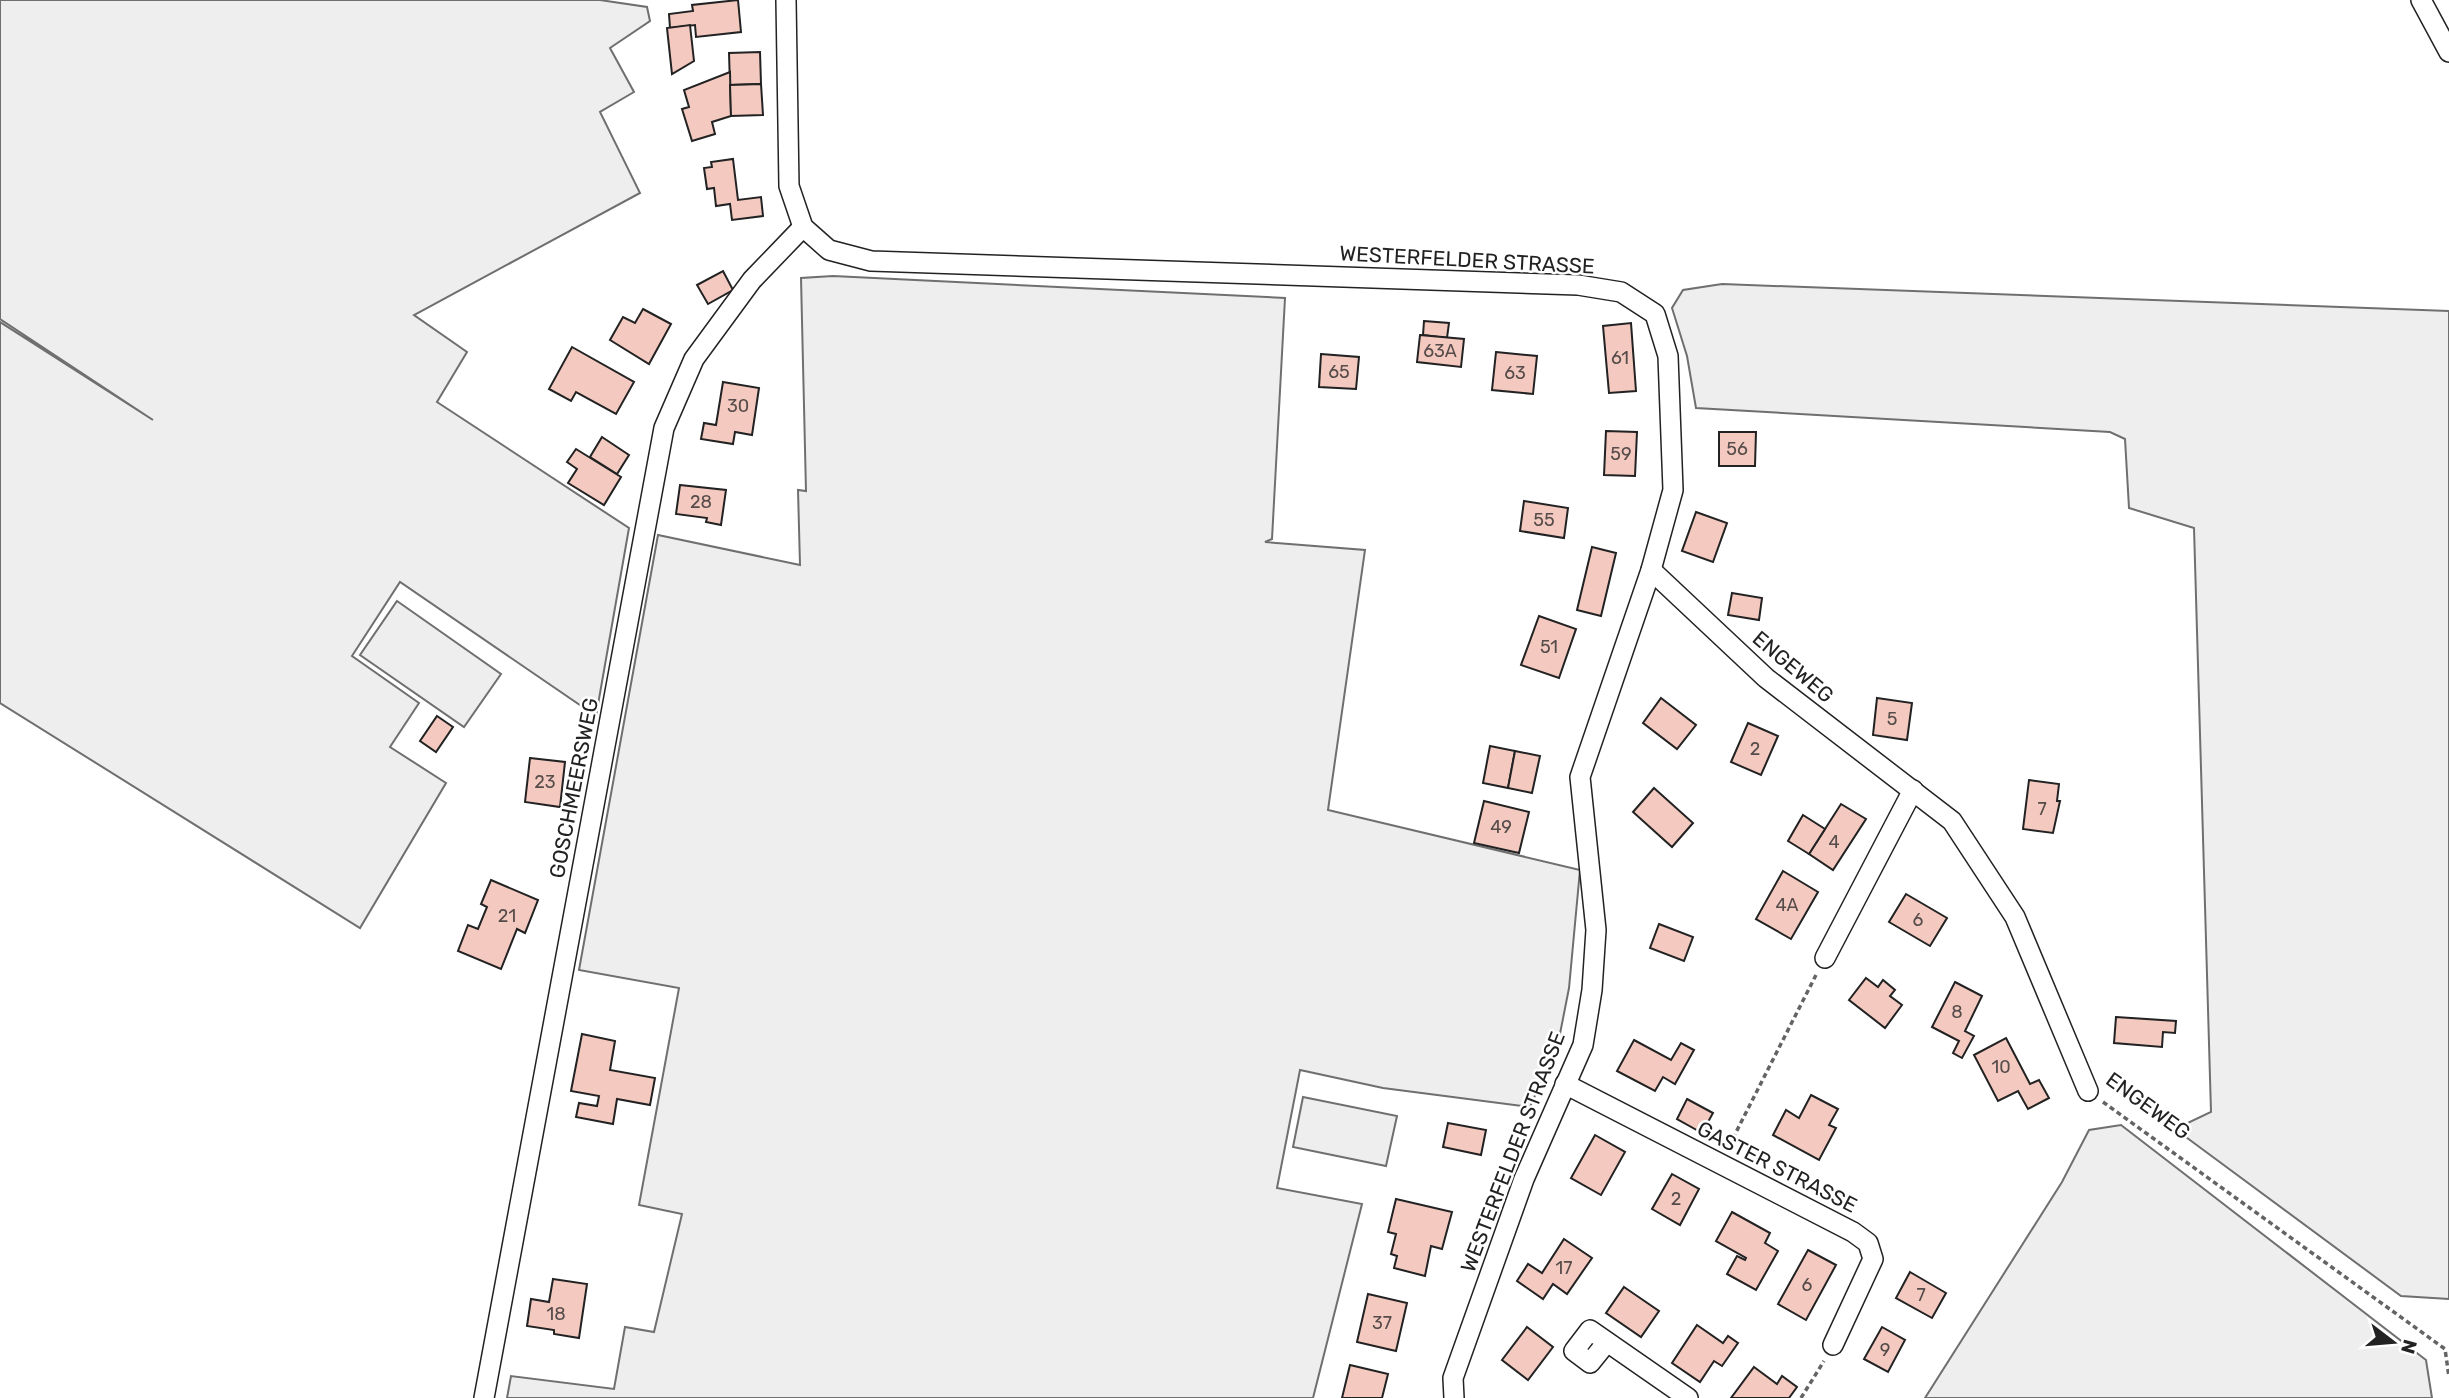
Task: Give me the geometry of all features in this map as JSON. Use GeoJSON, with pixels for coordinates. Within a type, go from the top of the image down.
{"type":"FeatureCollection","features":[{"type":"Feature","properties":{"kind":"street","name":"WESTERFELDER STRASSE"},"geometry":{"type":"LineString","coordinates":[[786,0],[789,186],[803,227],[829,250],[871,261],[1578,285],[1621,292],[1655,314],[1668,356],[1674,490],[1651,570],[1580,777],[1596,930],[1592,990],[1583,1045],[1524,1179],[1453,1378],[1454,1398]]}},
{"type":"Feature","properties":{"kind":"street"},"geometry":{"type":"LineString","coordinates":[[2421,0],[2449,52]]}},
{"type":"Feature","properties":{"kind":"street","name":"GOSCHMEERSWEG"},"geometry":{"type":"LineString","coordinates":[[484,1398],[664,428],[694,359],[752,280],[803,227]]}},
{"type":"Feature","properties":{"kind":"street","name":"ENGEWEG"},"geometry":{"type":"LineString","coordinates":[[1651,570],[1766,678],[1952,821],[2015,917],[2088,1091]]}},
{"type":"Feature","properties":{"kind":"street"},"geometry":{"type":"LineString","coordinates":[[1825,958],[1913,790]]}},
{"type":"Feature","properties":{"kind":"street","name":"GASTER STRASSE"},"geometry":{"type":"LineString","coordinates":[[1565,1084],[1853,1232],[1868,1243],[1872,1259],[1833,1345]]}},
{"type":"Feature","properties":{"kind":"street"},"geometry":{"type":"LineString","coordinates":[[1607,1342],[1688,1398]]}},
{"type":"Feature","properties":{"kind":"path"},"geometry":{"type":"LineString","coordinates":[[1720,1163],[1825,958]]}},
{"type":"Feature","properties":{"kind":"path","name":"ENGEWEG"},"geometry":{"type":"LineString","coordinates":[[2088,1091],[2445,1349],[2449,1377]]}},
{"type":"Feature","properties":{"kind":"path"},"geometry":{"type":"LineString","coordinates":[[1801,1398],[1833,1345]]}},
{"type":"Feature","properties":{"kind":"shaded area"},"geometry":{"type":"Polygon","coordinates":[[[0,0],[600,0],[647,7],[650,21],[610,48],[634,92],[600,112],[640,193],[414,315],[467,352],[437,402],[629,528],[596,716],[400,582],[352,656],[419,703],[390,747],[446,783],[360,928],[0,703],[0,322],[153,420],[0,319],[0,0]]]}},
{"type":"Feature","properties":{"kind":"shaded area"},"geometry":{"type":"Polygon","coordinates":[[[833,276],[1285,298],[1272,539],[1265,542],[1365,550],[1328,810],[1580,870],[1569,988],[1558,1044],[1530,1107],[1383,1088],[1300,1070],[1277,1188],[1362,1204],[1313,1398],[507,1398],[511,1376],[614,1389],[625,1327],[654,1332],[682,1214],[639,1205],[679,988],[579,970],[658,535],[800,565],[798,490],[806,491],[801,278],[833,276]]]}},
{"type":"Feature","properties":{"kind":"shaded area"},"geometry":{"type":"Polygon","coordinates":[[[1722,284],[2449,311],[2449,1299],[2401,1296],[2175,1129],[2211,1112],[2194,528],[2129,508],[2125,439],[2110,432],[1696,408],[1687,356],[1672,308],[1683,290],[1722,284]]]}},
{"type":"Feature","properties":{"kind":"shaded area"},"geometry":{"type":"Polygon","coordinates":[[[397,601],[501,674],[464,727],[360,655],[397,601]]]}},
{"type":"Feature","properties":{"kind":"shaded area"},"geometry":{"type":"Polygon","coordinates":[[[1303,1097],[1397,1116],[1386,1166],[1293,1147],[1303,1097]]]}},
{"type":"Feature","properties":{"kind":"shaded area"},"geometry":{"type":"Polygon","coordinates":[[[2121,1125],[2426,1360],[2432,1398],[1925,1398],[2062,1182],[2089,1130],[2121,1125]]]}},
{"type":"Feature","properties":{"kind":"building"},"geometry":{"type":"Polygon","coordinates":[[[738,0],[741,32],[696,37],[695,25],[670,28],[669,14],[693,11],[692,5],[738,0]]]}},
{"type":"Feature","properties":{"kind":"building"},"geometry":{"type":"Polygon","coordinates":[[[690,25],[694,61],[672,74],[667,28],[690,25]]]}},
{"type":"Feature","properties":{"kind":"building"},"geometry":{"type":"Polygon","coordinates":[[[760,52],[761,84],[730,85],[729,53],[760,52]]]}},
{"type":"Feature","properties":{"kind":"building"},"geometry":{"type":"Polygon","coordinates":[[[730,72],[731,116],[712,122],[715,134],[692,141],[682,109],[689,107],[684,90],[730,72]]]}},
{"type":"Feature","properties":{"kind":"building"},"geometry":{"type":"Polygon","coordinates":[[[761,84],[763,115],[731,116],[730,85],[761,84]]]}},
{"type":"Feature","properties":{"kind":"building"},"geometry":{"type":"Polygon","coordinates":[[[733,159],[738,200],[761,197],[763,216],[732,220],[730,204],[716,206],[714,188],[707,189],[704,168],[712,167],[711,162],[733,159]]]}},
{"type":"Feature","properties":{"kind":"building"},"geometry":{"type":"Polygon","coordinates":[[[723,271],[733,290],[708,304],[697,285],[723,271]]]}},
{"type":"Feature","properties":{"kind":"building"},"geometry":{"type":"Polygon","coordinates":[[[643,309],[671,324],[649,364],[610,340],[623,317],[635,323],[643,309]]]}},
{"type":"Feature","properties":{"kind":"building"},"geometry":{"type":"Polygon","coordinates":[[[1424,321],[1449,323],[1447,338],[1423,335],[1424,321]]]}},
{"type":"Feature","properties":{"kind":"building"},"geometry":{"type":"Polygon","coordinates":[[[1631,323],[1636,391],[1609,393],[1603,326],[1631,323]]]}},
{"type":"Feature","properties":{"kind":"building"},"geometry":{"type":"Polygon","coordinates":[[[1420,335],[1464,339],[1461,367],[1417,362],[1420,335]]]}},
{"type":"Feature","properties":{"kind":"building"},"geometry":{"type":"Polygon","coordinates":[[[572,347],[634,382],[616,414],[576,392],[571,401],[549,389],[572,347]]]}},
{"type":"Feature","properties":{"kind":"building"},"geometry":{"type":"Polygon","coordinates":[[[1496,352],[1537,356],[1533,394],[1492,390],[1496,352]]]}},
{"type":"Feature","properties":{"kind":"building"},"geometry":{"type":"Polygon","coordinates":[[[1321,354],[1359,357],[1356,389],[1319,387],[1321,354]]]}},
{"type":"Feature","properties":{"kind":"building"},"geometry":{"type":"Polygon","coordinates":[[[723,382],[759,388],[752,435],[735,432],[733,444],[701,439],[704,423],[716,425],[723,382]]]}},
{"type":"Feature","properties":{"kind":"building"},"geometry":{"type":"Polygon","coordinates":[[[1606,431],[1637,432],[1635,476],[1604,475],[1606,431]]]}},
{"type":"Feature","properties":{"kind":"building"},"geometry":{"type":"Polygon","coordinates":[[[1719,432],[1756,432],[1755,466],[1719,466],[1719,432]]]}},
{"type":"Feature","properties":{"kind":"building"},"geometry":{"type":"Polygon","coordinates":[[[602,437],[629,455],[617,474],[590,457],[602,437]]]}},
{"type":"Feature","properties":{"kind":"building"},"geometry":{"type":"Polygon","coordinates":[[[576,449],[621,477],[604,505],[568,483],[577,469],[567,462],[576,449]]]}},
{"type":"Feature","properties":{"kind":"building"},"geometry":{"type":"Polygon","coordinates":[[[680,485],[726,490],[721,525],[706,522],[707,518],[676,514],[680,485]]]}},
{"type":"Feature","properties":{"kind":"building"},"geometry":{"type":"Polygon","coordinates":[[[1524,501],[1568,508],[1564,538],[1520,531],[1524,501]]]}},
{"type":"Feature","properties":{"kind":"building"},"geometry":{"type":"Polygon","coordinates":[[[1696,512],[1727,523],[1713,562],[1682,551],[1696,512]]]}},
{"type":"Feature","properties":{"kind":"building"},"geometry":{"type":"Polygon","coordinates":[[[1592,547],[1616,553],[1601,616],[1577,610],[1592,547]]]}},
{"type":"Feature","properties":{"kind":"building"},"geometry":{"type":"Polygon","coordinates":[[[1732,593],[1762,598],[1759,620],[1728,615],[1732,593]]]}},
{"type":"Feature","properties":{"kind":"building"},"geometry":{"type":"Polygon","coordinates":[[[1539,616],[1576,629],[1559,678],[1521,665],[1539,616]]]}},
{"type":"Feature","properties":{"kind":"building"},"geometry":{"type":"Polygon","coordinates":[[[1661,698],[1696,725],[1677,749],[1643,723],[1661,698]]]}},
{"type":"Feature","properties":{"kind":"building"},"geometry":{"type":"Polygon","coordinates":[[[1877,698],[1912,703],[1907,740],[1873,735],[1877,698]]]}},
{"type":"Feature","properties":{"kind":"building"},"geometry":{"type":"Polygon","coordinates":[[[437,716],[453,727],[436,752],[420,741],[437,716]]]}},
{"type":"Feature","properties":{"kind":"building"},"geometry":{"type":"Polygon","coordinates":[[[1748,723],[1778,736],[1761,775],[1731,762],[1748,723]]]}},
{"type":"Feature","properties":{"kind":"building"},"geometry":{"type":"Polygon","coordinates":[[[1490,746],[1515,751],[1508,788],[1483,783],[1490,746]]]}},
{"type":"Feature","properties":{"kind":"building"},"geometry":{"type":"Polygon","coordinates":[[[1515,751],[1540,756],[1532,793],[1508,788],[1515,751]]]}},
{"type":"Feature","properties":{"kind":"building"},"geometry":{"type":"Polygon","coordinates":[[[530,758],[565,762],[560,807],[525,802],[530,758]]]}},
{"type":"Feature","properties":{"kind":"building"},"geometry":{"type":"Polygon","coordinates":[[[2029,780],[2059,784],[2057,801],[2060,801],[2053,833],[2023,829],[2029,780]]]}},
{"type":"Feature","properties":{"kind":"building"},"geometry":{"type":"Polygon","coordinates":[[[1654,788],[1693,823],[1672,847],[1633,812],[1654,788]]]}},
{"type":"Feature","properties":{"kind":"building"},"geometry":{"type":"Polygon","coordinates":[[[1484,801],[1529,812],[1519,853],[1474,843],[1484,801]]]}},
{"type":"Feature","properties":{"kind":"building"},"geometry":{"type":"Polygon","coordinates":[[[1841,804],[1866,819],[1833,870],[1809,854],[1841,804]]]}},
{"type":"Feature","properties":{"kind":"building"},"geometry":{"type":"Polygon","coordinates":[[[1803,815],[1825,829],[1809,854],[1788,841],[1803,815]]]}},
{"type":"Feature","properties":{"kind":"building"},"geometry":{"type":"Polygon","coordinates":[[[1783,871],[1818,892],[1791,939],[1756,919],[1783,871]]]}},
{"type":"Feature","properties":{"kind":"building"},"geometry":{"type":"Polygon","coordinates":[[[491,880],[538,900],[525,933],[517,929],[501,969],[458,951],[468,925],[478,929],[487,907],[481,904],[491,880]]]}},
{"type":"Feature","properties":{"kind":"building"},"geometry":{"type":"Polygon","coordinates":[[[1906,894],[1947,918],[1930,946],[1889,922],[1906,894]]]}},
{"type":"Feature","properties":{"kind":"building"},"geometry":{"type":"Polygon","coordinates":[[[1659,924],[1693,937],[1684,961],[1650,948],[1659,924]]]}},
{"type":"Feature","properties":{"kind":"building"},"geometry":{"type":"Polygon","coordinates":[[[1866,978],[1878,987],[1883,980],[1895,990],[1890,996],[1902,1005],[1885,1028],[1849,1000],[1866,978]]]}},
{"type":"Feature","properties":{"kind":"building"},"geometry":{"type":"Polygon","coordinates":[[[1955,982],[1982,996],[1965,1031],[1974,1036],[1962,1058],[1953,1053],[1959,1041],[1932,1027],[1955,982]]]}},
{"type":"Feature","properties":{"kind":"building"},"geometry":{"type":"Polygon","coordinates":[[[2116,1017],[2176,1021],[2175,1033],[2163,1032],[2162,1047],[2114,1043],[2116,1017]]]}},
{"type":"Feature","properties":{"kind":"building"},"geometry":{"type":"Polygon","coordinates":[[[582,1034],[615,1041],[610,1070],[655,1078],[650,1105],[617,1099],[613,1124],[576,1117],[579,1103],[597,1106],[599,1096],[571,1091],[582,1034]]]}},
{"type":"Feature","properties":{"kind":"building"},"geometry":{"type":"Polygon","coordinates":[[[2006,1038],[2030,1084],[2039,1080],[2049,1098],[2028,1109],[2018,1091],[1998,1101],[1974,1055],[2006,1038]]]}},
{"type":"Feature","properties":{"kind":"building"},"geometry":{"type":"Polygon","coordinates":[[[1634,1040],[1671,1060],[1681,1043],[1694,1050],[1675,1084],[1663,1077],[1655,1091],[1617,1071],[1634,1040]]]}},
{"type":"Feature","properties":{"kind":"building"},"geometry":{"type":"Polygon","coordinates":[[[1811,1095],[1838,1109],[1829,1125],[1836,1128],[1819,1160],[1773,1135],[1786,1110],[1799,1118],[1811,1095]]]}},
{"type":"Feature","properties":{"kind":"building"},"geometry":{"type":"Polygon","coordinates":[[[1687,1099],[1713,1113],[1702,1133],[1677,1119],[1687,1099]]]}},
{"type":"Feature","properties":{"kind":"building"},"geometry":{"type":"Polygon","coordinates":[[[1448,1123],[1486,1130],[1481,1155],[1443,1147],[1448,1123]]]}},
{"type":"Feature","properties":{"kind":"building"},"geometry":{"type":"Polygon","coordinates":[[[1595,1135],[1625,1152],[1601,1195],[1571,1178],[1595,1135]]]}},
{"type":"Feature","properties":{"kind":"building"},"geometry":{"type":"Polygon","coordinates":[[[1672,1174],[1699,1189],[1680,1225],[1652,1209],[1672,1174]]]}},
{"type":"Feature","properties":{"kind":"building"},"geometry":{"type":"Polygon","coordinates":[[[1396,1199],[1452,1212],[1442,1249],[1431,1246],[1425,1276],[1394,1268],[1397,1256],[1391,1254],[1396,1234],[1388,1232],[1396,1199]]]}},
{"type":"Feature","properties":{"kind":"building"},"geometry":{"type":"Polygon","coordinates":[[[1732,1212],[1770,1233],[1765,1243],[1778,1251],[1756,1290],[1727,1274],[1737,1256],[1745,1260],[1746,1258],[1716,1241],[1732,1212]]]}},
{"type":"Feature","properties":{"kind":"building"},"geometry":{"type":"Polygon","coordinates":[[[1564,1239],[1592,1258],[1567,1294],[1553,1284],[1543,1299],[1517,1281],[1528,1264],[1542,1273],[1564,1239]]]}},
{"type":"Feature","properties":{"kind":"building"},"geometry":{"type":"Polygon","coordinates":[[[1808,1250],[1836,1265],[1806,1320],[1778,1304],[1808,1250]]]}},
{"type":"Feature","properties":{"kind":"building"},"geometry":{"type":"Polygon","coordinates":[[[1910,1272],[1946,1293],[1932,1318],[1896,1298],[1910,1272]]]}},
{"type":"Feature","properties":{"kind":"building"},"geometry":{"type":"Polygon","coordinates":[[[553,1279],[587,1284],[579,1338],[554,1334],[554,1330],[527,1326],[531,1299],[549,1302],[553,1279]]]}},
{"type":"Feature","properties":{"kind":"building"},"geometry":{"type":"Polygon","coordinates":[[[1624,1287],[1659,1311],[1641,1337],[1606,1313],[1624,1287]]]}},
{"type":"Feature","properties":{"kind":"building"},"geometry":{"type":"Polygon","coordinates":[[[1368,1294],[1407,1303],[1396,1351],[1357,1342],[1368,1294]]]}},
{"type":"Feature","properties":{"kind":"building"},"geometry":{"type":"Polygon","coordinates":[[[1697,1325],[1723,1343],[1728,1336],[1738,1343],[1722,1366],[1714,1361],[1700,1382],[1672,1363],[1697,1325]]]}},
{"type":"Feature","properties":{"kind":"building"},"geometry":{"type":"Polygon","coordinates":[[[1527,1327],[1553,1347],[1528,1380],[1502,1360],[1527,1327]]]}},
{"type":"Feature","properties":{"kind":"building"},"geometry":{"type":"Polygon","coordinates":[[[1882,1327],[1905,1340],[1888,1372],[1864,1359],[1882,1327]]]}},
{"type":"Feature","properties":{"kind":"building"},"geometry":{"type":"Polygon","coordinates":[[[1350,1365],[1388,1374],[1382,1398],[1342,1398],[1350,1365]]]}},
{"type":"Feature","properties":{"kind":"building"},"geometry":{"type":"Polygon","coordinates":[[[1754,1367],[1777,1384],[1782,1376],[1797,1387],[1789,1398],[1731,1398],[1754,1367]]]}}]}
